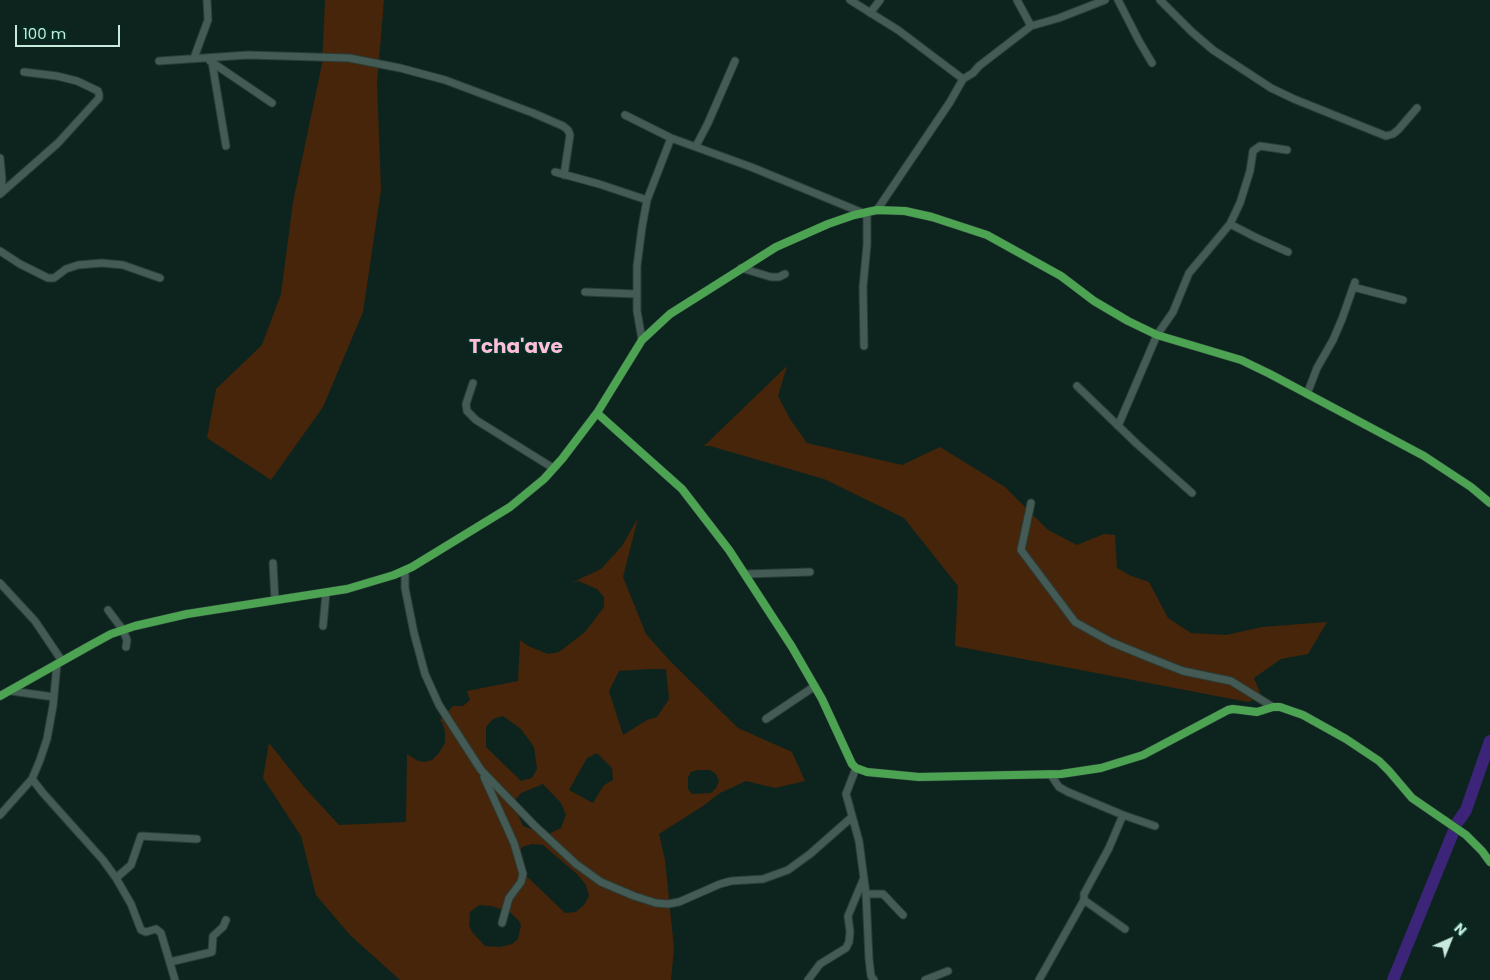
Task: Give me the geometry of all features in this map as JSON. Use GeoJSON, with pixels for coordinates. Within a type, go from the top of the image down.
{"type":"FeatureCollection","features":[{"type":"Feature","properties":{"kind":"street"},"geometry":{"type":"LineString","coordinates":[[194,58],[208,20],[207,0]]}},
{"type":"Feature","properties":{"kind":"street"},"geometry":{"type":"LineString","coordinates":[[850,0],[906,36],[963,79]]}},
{"type":"Feature","properties":{"kind":"street"},"geometry":{"type":"LineString","coordinates":[[870,13],[880,0]]}},
{"type":"Feature","properties":{"kind":"street"},"geometry":{"type":"LineString","coordinates":[[1017,0],[1031,26]]}},
{"type":"Feature","properties":{"kind":"street"},"geometry":{"type":"LineString","coordinates":[[877,210],[950,102],[963,79],[1031,26],[1059,18],[1105,0]]}},
{"type":"Feature","properties":{"kind":"street"},"geometry":{"type":"LineString","coordinates":[[1118,0],[1152,63]]}},
{"type":"Feature","properties":{"kind":"street"},"geometry":{"type":"LineString","coordinates":[[1160,0],[1192,32],[1229,62],[1271,88],[1310,106],[1386,136],[1394,134],[1417,108]]}},
{"type":"Feature","properties":{"kind":"street"},"geometry":{"type":"LineString","coordinates":[[159,61],[194,58],[209,61],[248,55],[349,58],[400,68],[445,80],[563,126],[570,135],[564,174]]}},
{"type":"Feature","properties":{"kind":"street"},"geometry":{"type":"LineString","coordinates":[[209,61],[272,103]]}},
{"type":"Feature","properties":{"kind":"street"},"geometry":{"type":"LineString","coordinates":[[209,61],[226,146]]}},
{"type":"Feature","properties":{"kind":"street"},"geometry":{"type":"LineString","coordinates":[[696,146],[735,61]]}},
{"type":"Feature","properties":{"kind":"street"},"geometry":{"type":"LineString","coordinates":[[0,193],[68,133],[99,98],[99,94],[94,88],[77,80],[24,72]]}},
{"type":"Feature","properties":{"kind":"street"},"geometry":{"type":"LineString","coordinates":[[625,115],[671,138],[696,146],[863,213],[867,217],[868,222],[864,286],[864,346]]}},
{"type":"Feature","properties":{"kind":"street"},"geometry":{"type":"LineString","coordinates":[[642,340],[638,324],[637,266],[647,200],[671,138]]}},
{"type":"Feature","properties":{"kind":"street"},"geometry":{"type":"LineString","coordinates":[[1118,426],[1157,335],[1173,312],[1189,273],[1230,224],[1240,203],[1255,148],[1260,146],[1287,150]]}},
{"type":"Feature","properties":{"kind":"street"},"geometry":{"type":"LineString","coordinates":[[0,158],[2,166],[0,193]]}},
{"type":"Feature","properties":{"kind":"street"},"geometry":{"type":"LineString","coordinates":[[555,172],[647,200]]}},
{"type":"Feature","properties":{"kind":"street"},"geometry":{"type":"LineString","coordinates":[[0,696],[111,634],[123,630],[161,619],[275,600],[326,594],[373,582],[404,570],[510,507],[554,468],[597,413],[642,340],[670,314],[776,247],[805,233],[854,215],[877,210],[905,211],[932,216],[987,235],[1061,276],[1094,302],[1128,321],[1157,335],[1241,360],[1307,394],[1430,460],[1472,487],[1490,503]]}},
{"type":"Feature","properties":{"kind":"street"},"geometry":{"type":"LineString","coordinates":[[1230,224],[1288,252]]}},
{"type":"Feature","properties":{"kind":"street"},"geometry":{"type":"LineString","coordinates":[[0,252],[48,278],[54,278],[66,269],[78,265],[102,263],[123,265],[160,278]]}},
{"type":"Feature","properties":{"kind":"street"},"geometry":{"type":"LineString","coordinates":[[741,268],[771,277],[779,277],[785,274]]}},
{"type":"Feature","properties":{"kind":"street"},"geometry":{"type":"LineString","coordinates":[[1307,394],[1317,368],[1333,340],[1354,285],[1403,300]]}},
{"type":"Feature","properties":{"kind":"street"},"geometry":{"type":"LineString","coordinates":[[585,292],[637,294]]}},
{"type":"Feature","properties":{"kind":"street"},"geometry":{"type":"LineString","coordinates":[[473,384],[466,404],[467,411],[476,420],[554,468]]}},
{"type":"Feature","properties":{"kind":"street"},"geometry":{"type":"LineString","coordinates":[[1077,386],[1192,493]]}},
{"type":"Feature","properties":{"kind":"street"},"geometry":{"type":"LineString","coordinates":[[597,413],[682,489],[746,574],[792,647],[814,686],[852,764],[856,768],[867,772],[919,778],[1051,775],[1101,768],[1143,755],[1228,710],[1257,712],[1273,707],[1290,709],[1303,714],[1365,751],[1389,770],[1412,798],[1466,835],[1490,862]]}},
{"type":"Feature","properties":{"kind":"street"},"geometry":{"type":"LineString","coordinates":[[1031,503],[1021,550],[1075,622],[1111,642],[1150,658],[1183,670],[1231,681],[1273,707]]}},
{"type":"Feature","properties":{"kind":"street"},"geometry":{"type":"LineString","coordinates":[[273,563],[275,600]]}},
{"type":"Feature","properties":{"kind":"street"},"geometry":{"type":"LineString","coordinates":[[404,570],[405,588],[414,633],[425,674],[439,705],[481,770],[514,844],[522,874],[521,882],[509,898],[502,923]]}},
{"type":"Feature","properties":{"kind":"street"},"geometry":{"type":"LineString","coordinates":[[746,574],[810,572]]}},
{"type":"Feature","properties":{"kind":"street"},"geometry":{"type":"LineString","coordinates":[[0,583],[35,621],[60,662],[47,739],[32,779],[0,815]]}},
{"type":"Feature","properties":{"kind":"street"},"geometry":{"type":"LineString","coordinates":[[323,626],[326,594]]}},
{"type":"Feature","properties":{"kind":"street"},"geometry":{"type":"LineString","coordinates":[[108,610],[123,630],[127,640],[126,647]]}},
{"type":"Feature","properties":{"kind":"street"},"geometry":{"type":"LineString","coordinates":[[766,719],[814,686]]}},
{"type":"Feature","properties":{"kind":"street"},"geometry":{"type":"LineString","coordinates":[[11,691],[54,698]]}},
{"type":"Feature","properties":{"kind":"street"},"geometry":{"type":"LineString","coordinates":[[856,768],[846,794],[859,841],[866,894],[869,960],[871,976],[874,980]]}},
{"type":"Feature","properties":{"kind":"street"},"geometry":{"type":"LineString","coordinates":[[481,770],[520,812],[576,864],[601,882],[656,903],[668,904],[679,902],[720,884],[731,881],[763,879],[788,870],[810,854],[852,817]]}},
{"type":"Feature","properties":{"kind":"street"},"geometry":{"type":"LineString","coordinates":[[1051,775],[1059,787],[1068,792],[1156,826]]}},
{"type":"Feature","properties":{"kind":"street"},"geometry":{"type":"LineString","coordinates":[[32,779],[43,794],[103,860],[131,904],[142,930],[146,932],[156,929],[162,933],[175,980]]}},
{"type":"Feature","properties":{"kind":"street"},"geometry":{"type":"LineString","coordinates":[[1039,980],[1084,900],[1084,894],[1109,848],[1124,815]]}},
{"type":"Feature","properties":{"kind":"street"},"geometry":{"type":"LineString","coordinates":[[116,878],[131,865],[141,836],[198,839]]}},
{"type":"Feature","properties":{"kind":"street"},"geometry":{"type":"LineString","coordinates":[[808,980],[820,964],[846,948],[850,932],[848,916],[863,880]]}},
{"type":"Feature","properties":{"kind":"street"},"geometry":{"type":"LineString","coordinates":[[866,894],[883,894],[903,915]]}},
{"type":"Feature","properties":{"kind":"street"},"geometry":{"type":"LineString","coordinates":[[1084,900],[1125,929]]}},
{"type":"Feature","properties":{"kind":"street"},"geometry":{"type":"LineString","coordinates":[[170,962],[212,952],[213,936],[223,927],[226,920]]}},
{"type":"Feature","properties":{"kind":"street"},"geometry":{"type":"LineString","coordinates":[[925,980],[948,971]]}},
{"type":"Feature","properties":{"kind":"shaded area"},"geometry":{"type":"Polygon","coordinates":[[[325,0],[384,0],[377,83],[381,190],[363,312],[323,407],[271,480],[207,438],[216,389],[262,345],[281,294],[293,202],[322,64],[325,0]]]}},
{"type":"Feature","properties":{"kind":"shaded area"},"geometry":{"type":"Polygon","coordinates":[[[787,366],[778,396],[790,419],[807,443],[902,465],[940,447],[1005,487],[1048,530],[1077,545],[1104,534],[1115,535],[1117,568],[1129,575],[1149,582],[1168,618],[1191,633],[1226,635],[1262,627],[1327,622],[1308,654],[1281,659],[1254,678],[1262,697],[1248,702],[955,646],[958,586],[904,518],[824,479],[710,446],[704,446],[787,366]]]}},
{"type":"Feature","properties":{"kind":"shaded area"},"geometry":{"type":"Polygon","coordinates":[[[638,518],[623,577],[646,634],[670,661],[738,728],[792,752],[805,781],[775,788],[746,781],[720,793],[659,834],[665,860],[674,948],[671,980],[400,980],[350,935],[316,895],[301,836],[263,778],[269,743],[304,787],[339,825],[406,822],[407,754],[418,761],[425,762],[432,760],[439,753],[445,743],[445,731],[440,720],[453,706],[463,706],[470,700],[467,691],[518,681],[520,640],[528,646],[548,654],[559,652],[585,632],[604,607],[604,597],[597,589],[578,581],[571,583],[601,569],[622,546],[638,518]],[[666,669],[619,671],[609,691],[623,735],[647,720],[657,717],[669,699],[666,669]],[[503,716],[493,719],[486,727],[486,747],[521,781],[532,778],[537,769],[534,747],[521,729],[503,716]],[[597,753],[587,758],[569,790],[593,803],[604,785],[613,780],[612,768],[597,753]],[[697,770],[691,772],[688,777],[688,789],[692,794],[711,793],[719,781],[716,774],[710,770],[697,770]],[[543,784],[521,793],[513,803],[523,826],[547,835],[561,828],[566,815],[561,803],[543,784]],[[532,844],[522,847],[517,856],[516,866],[565,913],[576,912],[584,905],[589,896],[586,885],[577,874],[543,845],[532,844]],[[479,905],[470,912],[469,925],[472,932],[485,946],[500,947],[512,944],[518,939],[521,925],[510,912],[491,906],[479,905]]]}},
{"type":"Feature","properties":{"kind":"waterway"},"geometry":{"type":"LineString","coordinates":[[1393,980],[1457,823],[1466,810],[1490,741]]}},
{"type":"Feature","properties":{"kind":"cycle path"},"geometry":{"type":"LineString","coordinates":[[0,696],[111,634],[135,626],[187,614],[347,589],[394,575],[412,567],[510,507],[544,479],[562,459],[597,413],[642,340],[670,314],[776,247],[828,224],[854,215],[877,210],[905,211],[932,217],[987,235],[1061,276],[1094,301],[1128,321],[1157,335],[1241,360],[1424,456],[1471,487],[1490,503]]}},
{"type":"Feature","properties":{"kind":"cycle path"},"geometry":{"type":"LineString","coordinates":[[597,413],[682,489],[729,550],[792,647],[822,699],[852,764],[856,768],[867,772],[919,777],[1061,774],[1101,768],[1143,755],[1228,710],[1257,712],[1280,707],[1303,715],[1346,739],[1379,761],[1412,798],[1466,835],[1490,862]]}},
{"type":"Feature","properties":{"kind":"district","name":"Tcha'ave"},"geometry":{"type":"Point","coordinates":[516,348]}}]}
